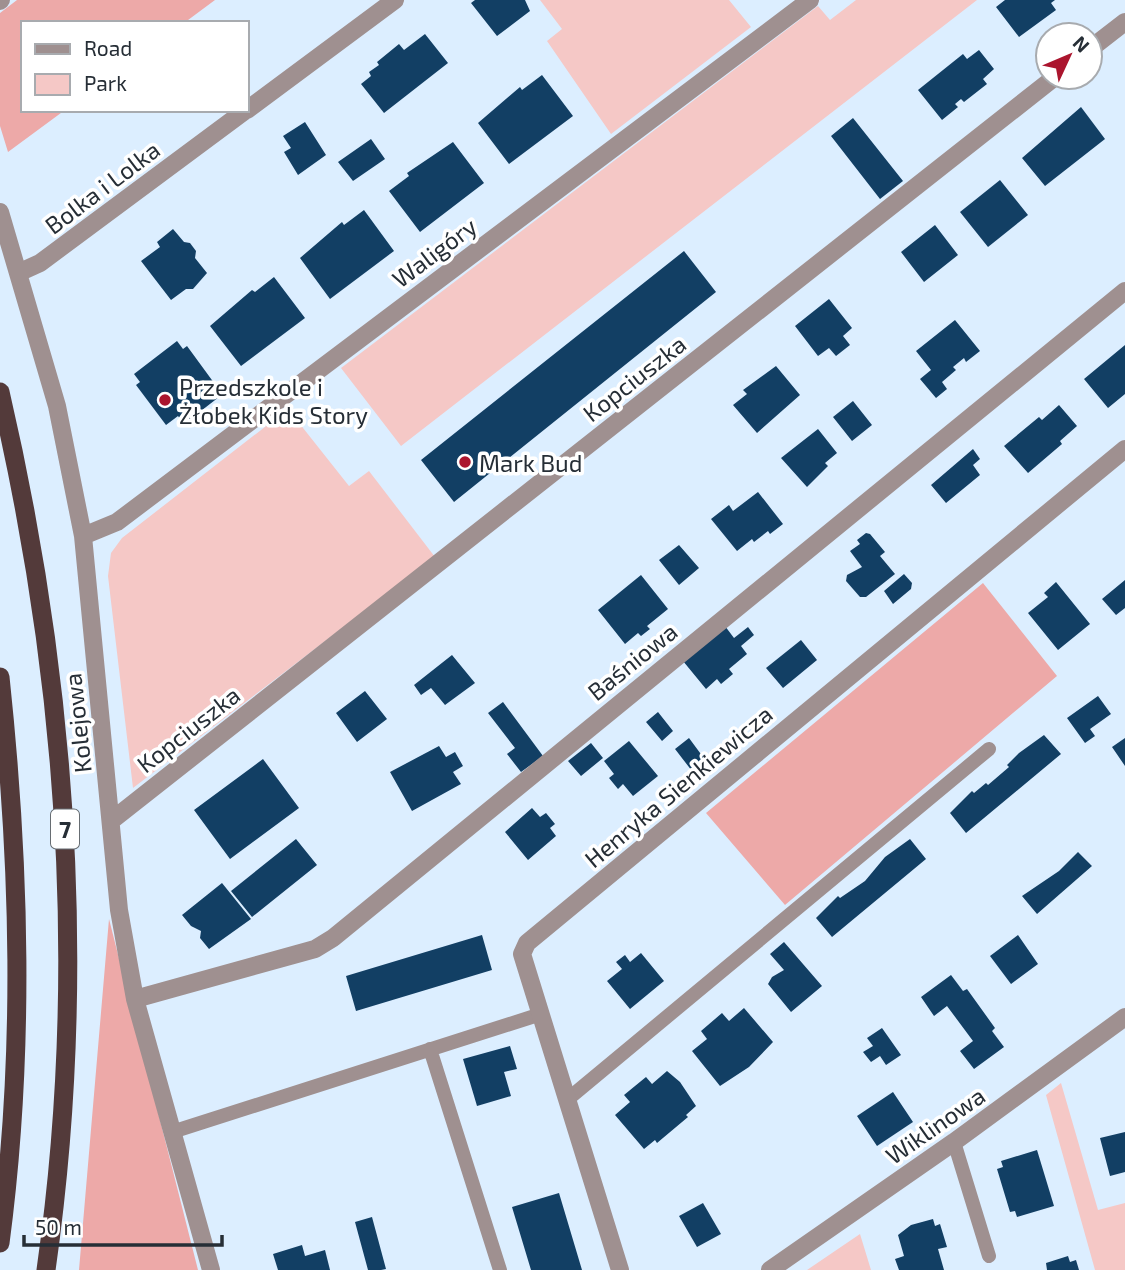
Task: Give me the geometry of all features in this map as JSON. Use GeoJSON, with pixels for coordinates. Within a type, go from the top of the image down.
{"type":"FeatureCollection","features":[{"type":"Feature","properties":{"kind":"highway","name":"Kolejowa"},"geometry":{"type":"LineString","coordinates":[[0,392],[39,580],[58,726],[66,844],[67,1035],[60,1151],[46,1270]]}},
{"type":"Feature","properties":{"kind":"highway"},"geometry":{"type":"LineString","coordinates":[[0,677],[9,757],[18,937],[13,1103],[0,1243]]}},
{"type":"Feature","properties":{"kind":"street","name":"Bolka i Lolka"},"geometry":{"type":"LineString","coordinates":[[248,109],[395,0]]}},
{"type":"Feature","properties":{"kind":"street","name":"Waligóry"},"geometry":{"type":"LineString","coordinates":[[83,536],[117,522],[810,0]]}},
{"type":"Feature","properties":{"kind":"street"},"geometry":{"type":"LineString","coordinates":[[1104,38],[1125,22]]}},
{"type":"Feature","properties":{"kind":"street","name":"Kopciuszka"},"geometry":{"type":"LineString","coordinates":[[111,821],[1037,91]]}},
{"type":"Feature","properties":{"kind":"street","name":"Bolka i Lolka"},"geometry":{"type":"LineString","coordinates":[[18,272],[40,263],[244,112]]}},
{"type":"Feature","properties":{"kind":"street","name":"Kolejowa"},"geometry":{"type":"LineString","coordinates":[[0,212],[57,406],[83,536],[119,910],[135,999],[211,1270]]}},
{"type":"Feature","properties":{"kind":"street","name":"Baśniowa"},"geometry":{"type":"LineString","coordinates":[[135,999],[315,949],[333,938],[1125,292]]}},
{"type":"Feature","properties":{"kind":"street","name":"Henryka Sienkiewicza"},"geometry":{"type":"LineString","coordinates":[[620,1270],[522,954],[527,943],[1125,449]]}},
{"type":"Feature","properties":{"kind":"street","name":"Wiklinowa"},"geometry":{"type":"LineString","coordinates":[[770,1270],[954,1142],[1125,1017]]}},
{"type":"Feature","properties":{"kind":"lane"},"geometry":{"type":"LineString","coordinates":[[568,1100],[989,749]]}},
{"type":"Feature","properties":{"kind":"lane"},"geometry":{"type":"LineString","coordinates":[[172,1132],[541,1014]]}},
{"type":"Feature","properties":{"kind":"lane"},"geometry":{"type":"LineString","coordinates":[[430,1049],[500,1270]]}},
{"type":"Feature","properties":{"kind":"lane"},"geometry":{"type":"LineString","coordinates":[[954,1142],[989,1256]]}},
{"type":"Feature","properties":{"kind":"green space"},"geometry":{"type":"Polygon","coordinates":[[[540,0],[729,0],[751,27],[611,134],[547,41],[562,29],[540,0]]]}},
{"type":"Feature","properties":{"kind":"green space"},"geometry":{"type":"Polygon","coordinates":[[[856,0],[977,0],[401,446],[341,368],[818,6],[830,20],[856,0]]]}},
{"type":"Feature","properties":{"kind":"green space"},"geometry":{"type":"Polygon","coordinates":[[[288,409],[349,486],[369,471],[435,557],[133,788],[108,576],[111,553],[122,538],[288,409]]]}},
{"type":"Feature","properties":{"kind":"green space"},"geometry":{"type":"Polygon","coordinates":[[[1061,1083],[1098,1210],[1125,1203],[1125,1270],[1095,1270],[1046,1095],[1061,1083]]]}},
{"type":"Feature","properties":{"kind":"green space"},"geometry":{"type":"Polygon","coordinates":[[[860,1234],[871,1270],[807,1270],[860,1234]]]}},
{"type":"Feature","properties":{"kind":"shaded area"},"geometry":{"type":"Polygon","coordinates":[[[17,0],[215,0],[187,21],[21,21],[21,112],[62,112],[8,152],[0,126],[0,13],[17,0]]]}},
{"type":"Feature","properties":{"kind":"shaded area"},"geometry":{"type":"Polygon","coordinates":[[[983,583],[1057,676],[785,905],[706,813],[983,583]]]}},
{"type":"Feature","properties":{"kind":"shaded area"},"geometry":{"type":"Polygon","coordinates":[[[109,919],[198,1270],[79,1270],[109,919]]]}},
{"type":"Feature","properties":{"kind":"building"},"geometry":{"type":"Polygon","coordinates":[[[475,0],[525,0],[530,11],[497,36],[471,3],[475,0]]]}},
{"type":"Feature","properties":{"kind":"building"},"geometry":{"type":"Polygon","coordinates":[[[1005,0],[1055,0],[1051,3],[1056,10],[1041,21],[1034,21],[1034,26],[1019,37],[996,7],[1005,0]]]}},
{"type":"Feature","properties":{"kind":"building"},"geometry":{"type":"Polygon","coordinates":[[[425,34],[448,63],[384,113],[361,84],[371,76],[369,72],[379,65],[377,62],[399,44],[404,50],[425,34]]]}},
{"type":"Feature","properties":{"kind":"building"},"geometry":{"type":"Polygon","coordinates":[[[979,50],[994,69],[983,79],[987,84],[964,102],[961,99],[955,104],[958,107],[942,120],[918,90],[963,54],[967,59],[979,50]]]}},
{"type":"Feature","properties":{"kind":"building"},"geometry":{"type":"Polygon","coordinates":[[[542,75],[573,116],[509,164],[478,123],[520,87],[522,90],[542,75]]]}},
{"type":"Feature","properties":{"kind":"building"},"geometry":{"type":"Polygon","coordinates":[[[1081,107],[1105,139],[1045,186],[1022,158],[1081,107]]]}},
{"type":"Feature","properties":{"kind":"building"},"geometry":{"type":"Polygon","coordinates":[[[853,118],[903,181],[880,199],[831,136],[853,118]]]}},
{"type":"Feature","properties":{"kind":"building"},"geometry":{"type":"Polygon","coordinates":[[[305,122],[326,155],[298,175],[284,152],[291,148],[283,136],[305,122]]]}},
{"type":"Feature","properties":{"kind":"building"},"geometry":{"type":"Polygon","coordinates":[[[371,139],[385,159],[353,181],[338,162],[371,139]]]}},
{"type":"Feature","properties":{"kind":"building"},"geometry":{"type":"Polygon","coordinates":[[[453,142],[484,183],[420,232],[389,191],[409,176],[407,173],[453,142]]]}},
{"type":"Feature","properties":{"kind":"building"},"geometry":{"type":"Polygon","coordinates":[[[1000,180],[1028,215],[988,247],[960,212],[1000,180]]]}},
{"type":"Feature","properties":{"kind":"building"},"geometry":{"type":"Polygon","coordinates":[[[364,210],[394,251],[330,299],[300,258],[342,222],[344,225],[364,210]]]}},
{"type":"Feature","properties":{"kind":"building"},"geometry":{"type":"Polygon","coordinates":[[[935,225],[958,255],[924,282],[901,252],[935,225]]]}},
{"type":"Feature","properties":{"kind":"building"},"geometry":{"type":"Polygon","coordinates":[[[173,229],[184,242],[190,243],[196,251],[195,258],[207,273],[193,289],[186,289],[171,300],[141,261],[160,247],[157,242],[173,229]]]}},
{"type":"Feature","properties":{"kind":"building"},"geometry":{"type":"Polygon","coordinates":[[[684,251],[716,292],[454,502],[421,460],[684,251]]]}},
{"type":"Feature","properties":{"kind":"building"},"geometry":{"type":"Polygon","coordinates":[[[274,277],[305,318],[241,366],[210,326],[252,290],[255,292],[274,277]]]}},
{"type":"Feature","properties":{"kind":"building"},"geometry":{"type":"Polygon","coordinates":[[[829,299],[852,328],[843,336],[850,345],[836,356],[829,348],[818,356],[795,326],[829,299]]]}},
{"type":"Feature","properties":{"kind":"building"},"geometry":{"type":"Polygon","coordinates":[[[955,320],[980,351],[966,362],[964,358],[953,367],[956,370],[942,382],[947,389],[936,398],[920,379],[931,370],[916,351],[955,320]]]}},
{"type":"Feature","properties":{"kind":"building"},"geometry":{"type":"Polygon","coordinates":[[[177,341],[183,349],[187,346],[217,387],[213,390],[219,397],[184,424],[178,416],[166,425],[136,385],[140,382],[134,374],[177,341]]]}},
{"type":"Feature","properties":{"kind":"building"},"geometry":{"type":"Polygon","coordinates":[[[1125,345],[1125,394],[1108,408],[1084,379],[1125,345]]]}},
{"type":"Feature","properties":{"kind":"building"},"geometry":{"type":"Polygon","coordinates":[[[776,366],[800,395],[757,433],[733,405],[747,394],[743,390],[776,366]]]}},
{"type":"Feature","properties":{"kind":"building"},"geometry":{"type":"Polygon","coordinates":[[[853,401],[872,425],[852,441],[833,417],[853,401]]]}},
{"type":"Feature","properties":{"kind":"building"},"geometry":{"type":"Polygon","coordinates":[[[1059,405],[1077,426],[1060,441],[1062,444],[1028,473],[1004,446],[1039,417],[1042,420],[1059,405]]]}},
{"type":"Feature","properties":{"kind":"building"},"geometry":{"type":"Polygon","coordinates":[[[818,429],[837,453],[825,463],[828,466],[807,487],[781,458],[818,429]]]}},
{"type":"Feature","properties":{"kind":"building"},"geometry":{"type":"Polygon","coordinates":[[[973,449],[980,459],[973,465],[980,475],[946,503],[931,485],[973,449]]]}},
{"type":"Feature","properties":{"kind":"building"},"geometry":{"type":"Polygon","coordinates":[[[758,492],[783,524],[754,542],[752,539],[737,551],[711,519],[729,505],[733,511],[758,492]]]}},
{"type":"Feature","properties":{"kind":"building"},"geometry":{"type":"Polygon","coordinates":[[[866,533],[870,534],[885,552],[880,556],[895,574],[866,597],[860,597],[846,581],[847,575],[862,567],[850,551],[860,544],[857,540],[866,533]]]}},
{"type":"Feature","properties":{"kind":"building"},"geometry":{"type":"Polygon","coordinates":[[[679,545],[699,568],[679,585],[659,560],[679,545]]]}},
{"type":"Feature","properties":{"kind":"building"},"geometry":{"type":"Polygon","coordinates":[[[904,574],[912,583],[911,589],[893,604],[884,591],[904,574]]]}},
{"type":"Feature","properties":{"kind":"building"},"geometry":{"type":"Polygon","coordinates":[[[641,575],[668,609],[647,626],[650,629],[641,636],[638,633],[625,644],[598,610],[641,575]]]}},
{"type":"Feature","properties":{"kind":"building"},"geometry":{"type":"Polygon","coordinates":[[[1125,580],[1125,608],[1116,615],[1102,599],[1125,580]]]}},
{"type":"Feature","properties":{"kind":"building"},"geometry":{"type":"Polygon","coordinates":[[[1056,582],[1090,624],[1058,650],[1028,613],[1048,597],[1044,593],[1056,582]]]}},
{"type":"Feature","properties":{"kind":"building"},"geometry":{"type":"Polygon","coordinates":[[[725,626],[734,638],[748,627],[754,635],[741,646],[747,654],[729,669],[733,674],[721,684],[717,679],[706,689],[683,661],[725,626]]]}},
{"type":"Feature","properties":{"kind":"building"},"geometry":{"type":"Polygon","coordinates":[[[801,640],[817,660],[783,688],[766,668],[801,640]]]}},
{"type":"Feature","properties":{"kind":"building"},"geometry":{"type":"Polygon","coordinates":[[[452,655],[475,683],[445,705],[431,688],[421,695],[414,685],[452,655]]]}},
{"type":"Feature","properties":{"kind":"building"},"geometry":{"type":"Polygon","coordinates":[[[365,691],[387,719],[357,742],[336,713],[365,691]]]}},
{"type":"Feature","properties":{"kind":"building"},"geometry":{"type":"Polygon","coordinates":[[[1098,696],[1111,714],[1090,729],[1095,736],[1085,743],[1067,718],[1098,696]]]}},
{"type":"Feature","properties":{"kind":"building"},"geometry":{"type":"Polygon","coordinates":[[[503,702],[543,756],[521,772],[507,754],[515,748],[488,713],[503,702]]]}},
{"type":"Feature","properties":{"kind":"building"},"geometry":{"type":"Polygon","coordinates":[[[658,712],[673,731],[662,741],[646,722],[658,712]]]}},
{"type":"Feature","properties":{"kind":"building"},"geometry":{"type":"Polygon","coordinates":[[[1044,735],[1061,754],[966,833],[950,813],[972,791],[974,793],[986,783],[988,785],[1009,767],[1007,765],[1019,753],[1044,735]]]}},
{"type":"Feature","properties":{"kind":"building"},"geometry":{"type":"Polygon","coordinates":[[[689,738],[706,761],[692,771],[675,749],[689,738]]]}},
{"type":"Feature","properties":{"kind":"building"},"geometry":{"type":"Polygon","coordinates":[[[1125,738],[1125,766],[1112,747],[1125,738]]]}},
{"type":"Feature","properties":{"kind":"building"},"geometry":{"type":"Polygon","coordinates":[[[629,741],[658,776],[633,796],[623,784],[618,789],[609,778],[614,774],[604,761],[629,741]]]}},
{"type":"Feature","properties":{"kind":"building"},"geometry":{"type":"Polygon","coordinates":[[[591,743],[603,758],[581,776],[568,761],[591,743]]]}},
{"type":"Feature","properties":{"kind":"building"},"geometry":{"type":"Polygon","coordinates":[[[439,746],[446,757],[455,752],[463,766],[453,772],[461,784],[412,811],[390,772],[439,746]]]}},
{"type":"Feature","properties":{"kind":"building"},"geometry":{"type":"Polygon","coordinates":[[[263,759],[299,808],[230,859],[194,810],[263,759]]]}},
{"type":"Feature","properties":{"kind":"building"},"geometry":{"type":"Polygon","coordinates":[[[532,808],[540,817],[546,813],[555,824],[550,828],[556,836],[528,860],[505,832],[532,808]]]}},
{"type":"Feature","properties":{"kind":"building"},"geometry":{"type":"Polygon","coordinates":[[[296,839],[317,865],[252,917],[231,891],[296,839]]]}},
{"type":"Feature","properties":{"kind":"building"},"geometry":{"type":"Polygon","coordinates":[[[910,839],[926,859],[832,937],[816,918],[838,896],[840,898],[865,881],[885,857],[910,839]]]}},
{"type":"Feature","properties":{"kind":"building"},"geometry":{"type":"Polygon","coordinates":[[[1078,852],[1092,866],[1037,914],[1022,896],[1059,871],[1078,852]]]}},
{"type":"Feature","properties":{"kind":"building"},"geometry":{"type":"Polygon","coordinates":[[[222,883],[251,919],[209,949],[200,938],[201,931],[191,926],[182,915],[222,883]]]}},
{"type":"Feature","properties":{"kind":"building"},"geometry":{"type":"Polygon","coordinates":[[[482,935],[492,970],[356,1011],[346,976],[482,935]]]}},
{"type":"Feature","properties":{"kind":"building"},"geometry":{"type":"Polygon","coordinates":[[[1018,935],[1038,964],[1011,984],[990,956],[1018,935]]]}},
{"type":"Feature","properties":{"kind":"building"},"geometry":{"type":"Polygon","coordinates":[[[784,942],[822,986],[791,1012],[768,984],[772,977],[784,970],[770,954],[784,942]]]}},
{"type":"Feature","properties":{"kind":"building"},"geometry":{"type":"Polygon","coordinates":[[[641,953],[664,981],[630,1009],[607,981],[622,969],[616,962],[625,955],[630,962],[641,953]]]}},
{"type":"Feature","properties":{"kind":"building"},"geometry":{"type":"Polygon","coordinates":[[[951,975],[963,991],[967,989],[995,1028],[992,1031],[1004,1047],[974,1069],[960,1051],[973,1041],[947,1006],[934,1016],[921,997],[951,975]]]}},
{"type":"Feature","properties":{"kind":"building"},"geometry":{"type":"Polygon","coordinates":[[[744,1008],[773,1042],[749,1067],[720,1086],[692,1051],[707,1039],[701,1031],[722,1013],[729,1021],[744,1008]]]}},
{"type":"Feature","properties":{"kind":"building"},"geometry":{"type":"Polygon","coordinates":[[[882,1028],[901,1055],[886,1065],[880,1056],[871,1062],[863,1052],[873,1046],[867,1038],[882,1028]]]}},
{"type":"Feature","properties":{"kind":"building"},"geometry":{"type":"Polygon","coordinates":[[[510,1046],[517,1069],[504,1072],[511,1096],[477,1106],[463,1059],[510,1046]]]}},
{"type":"Feature","properties":{"kind":"building"},"geometry":{"type":"Polygon","coordinates":[[[667,1071],[680,1082],[696,1106],[686,1115],[688,1117],[657,1143],[655,1140],[644,1149],[615,1115],[630,1102],[624,1095],[646,1077],[652,1084],[667,1071]]]}},
{"type":"Feature","properties":{"kind":"building"},"geometry":{"type":"Polygon","coordinates":[[[893,1092],[913,1122],[877,1146],[857,1116],[893,1092]]]}},
{"type":"Feature","properties":{"kind":"building"},"geometry":{"type":"Polygon","coordinates":[[[1125,1132],[1125,1172],[1110,1176],[1100,1138],[1125,1132]]]}},
{"type":"Feature","properties":{"kind":"building"},"geometry":{"type":"Polygon","coordinates":[[[1037,1150],[1054,1206],[1017,1217],[1015,1211],[1010,1212],[997,1169],[1003,1167],[1001,1161],[1037,1150]]]}},
{"type":"Feature","properties":{"kind":"building"},"geometry":{"type":"Polygon","coordinates":[[[559,1193],[582,1270],[531,1270],[512,1207],[559,1193]]]}},
{"type":"Feature","properties":{"kind":"building"},"geometry":{"type":"Polygon","coordinates":[[[703,1203],[721,1234],[697,1247],[679,1216],[703,1203]]]}},
{"type":"Feature","properties":{"kind":"building"},"geometry":{"type":"Polygon","coordinates":[[[372,1217],[386,1269],[368,1270],[355,1222],[372,1217]]]}},
{"type":"Feature","properties":{"kind":"building"},"geometry":{"type":"Polygon","coordinates":[[[933,1219],[935,1226],[940,1224],[947,1247],[938,1249],[944,1270],[899,1270],[895,1259],[904,1256],[898,1235],[911,1225],[933,1219]]]}},
{"type":"Feature","properties":{"kind":"building"},"geometry":{"type":"Polygon","coordinates":[[[302,1245],[305,1256],[325,1250],[330,1270],[278,1270],[273,1254],[302,1245]]]}},
{"type":"Feature","properties":{"kind":"building"},"geometry":{"type":"Polygon","coordinates":[[[1068,1256],[1070,1262],[1076,1260],[1079,1270],[1047,1270],[1046,1263],[1068,1256]]]}},
{"type":"Feature","properties":{"kind":"place","name":"Przedszkole i Żłobek Kids Story"},"geometry":{"type":"Point","coordinates":[165,400]}},
{"type":"Feature","properties":{"kind":"place","name":"Mark Bud"},"geometry":{"type":"Point","coordinates":[465,462]}}]}
